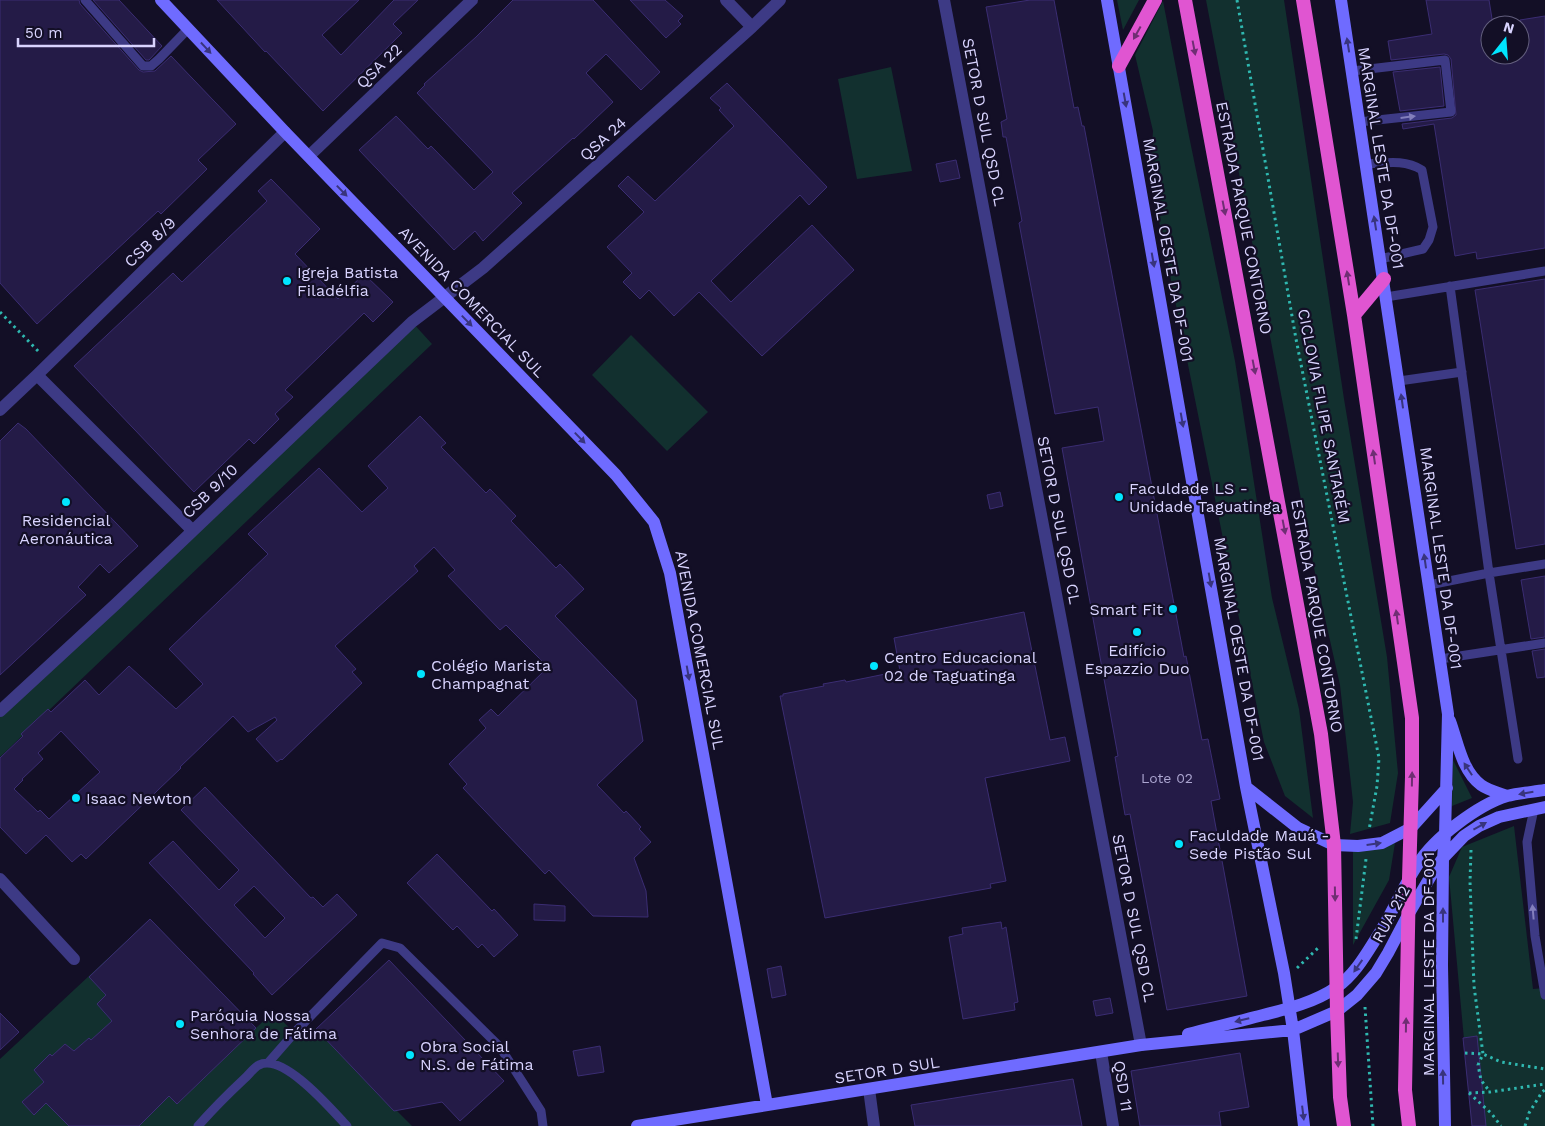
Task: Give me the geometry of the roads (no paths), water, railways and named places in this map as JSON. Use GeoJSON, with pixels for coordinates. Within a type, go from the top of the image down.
{"type":"FeatureCollection","features":[{"type":"Feature","properties":{"kind":"highway"},"geometry":{"type":"LineString","coordinates":[[1119,66],[1155,0]]}},
{"type":"Feature","properties":{"kind":"highway","name":"ESTRADA PARQUE CONTORNO"},"geometry":{"type":"LineString","coordinates":[[1186,0],[1321,734],[1334,845],[1336,987],[1340,1097],[1344,1126]]}},
{"type":"Feature","properties":{"kind":"highway"},"geometry":{"type":"LineString","coordinates":[[1303,0],[1354,316],[1412,718],[1405,1090],[1409,1126]]}},
{"type":"Feature","properties":{"kind":"highway"},"geometry":{"type":"LineString","coordinates":[[1354,316],[1384,279]]}},
{"type":"Feature","properties":{"kind":"main road","name":"AVENIDA COMERCIAL SUL"},"geometry":{"type":"LineString","coordinates":[[161,0],[285,132],[616,475],[654,522],[670,573],[767,1105]]}},
{"type":"Feature","properties":{"kind":"main road","name":"MARGINAL OESTE DA DF-001"},"geometry":{"type":"LineString","coordinates":[[1106,0],[1246,787],[1290,1009],[1304,1126]]}},
{"type":"Feature","properties":{"kind":"main road","name":"MARGINAL LESTE DA DF-001"},"geometry":{"type":"LineString","coordinates":[[1341,0],[1448,714],[1446,835],[1443,858],[1442,974],[1445,1126]]}},
{"type":"Feature","properties":{"kind":"main road"},"geometry":{"type":"LineString","coordinates":[[1448,714],[1464,762],[1469,772],[1483,787],[1507,796],[1545,790]]}},
{"type":"Feature","properties":{"kind":"main road"},"geometry":{"type":"LineString","coordinates":[[1246,787],[1298,828],[1334,845],[1358,846],[1382,843],[1411,828],[1446,788]]}},
{"type":"Feature","properties":{"kind":"main road","name":"RUA 212"},"geometry":{"type":"LineString","coordinates":[[1290,1009],[1316,999],[1354,973],[1387,922],[1408,879],[1430,847],[1482,807],[1507,796]]}},
{"type":"Feature","properties":{"kind":"main road","name":"RUA 212"},"geometry":{"type":"LineString","coordinates":[[1293,1030],[1337,1011],[1357,995],[1376,973],[1388,954],[1408,914],[1443,858],[1464,836],[1479,826],[1499,817],[1540,808]]}},
{"type":"Feature","properties":{"kind":"main road","name":"SETOR D SUL"},"geometry":{"type":"LineString","coordinates":[[1141,1046],[1290,1009]]}},
{"type":"Feature","properties":{"kind":"main road","name":"SETOR D SUL"},"geometry":{"type":"LineString","coordinates":[[637,1126],[1141,1046],[1293,1030]]}},
{"type":"Feature","properties":{"kind":"street","name":"QSA 22"},"geometry":{"type":"LineString","coordinates":[[308,156],[472,0]]}},
{"type":"Feature","properties":{"kind":"street"},"geometry":{"type":"LineString","coordinates":[[726,0],[752,27]]}},
{"type":"Feature","properties":{"kind":"street","name":"QSA 24"},"geometry":{"type":"LineString","coordinates":[[444,297],[483,268],[780,0]]}},
{"type":"Feature","properties":{"kind":"street","name":"SETOR D SUL QSD CL"},"geometry":{"type":"LineString","coordinates":[[944,0],[1141,1046]]}},
{"type":"Feature","properties":{"kind":"street","name":"CSB 8/9"},"geometry":{"type":"LineString","coordinates":[[0,410],[285,132]]}},
{"type":"Feature","properties":{"kind":"street","name":"CSB 9/10"},"geometry":{"type":"LineString","coordinates":[[0,711],[412,322],[444,297]]}},
{"type":"Feature","properties":{"kind":"street"},"geometry":{"type":"LineString","coordinates":[[37,375],[192,530]]}},
{"type":"Feature","properties":{"kind":"street"},"geometry":{"type":"LineString","coordinates":[[0,879],[74,959]]}},
{"type":"Feature","properties":{"kind":"street","name":"QSD 11"},"geometry":{"type":"LineString","coordinates":[[1101,1052],[1113,1126]]}},
{"type":"Feature","properties":{"kind":"street"},"geometry":{"type":"LineString","coordinates":[[869,1089],[874,1126]]}},
{"type":"Feature","properties":{"kind":"lane"},"geometry":{"type":"LineString","coordinates":[[85,0],[142,66],[151,66],[188,29]]}},
{"type":"Feature","properties":{"kind":"lane"},"geometry":{"type":"LineString","coordinates":[[1352,71],[1444,60],[1451,112],[1359,122]]}},
{"type":"Feature","properties":{"kind":"lane"},"geometry":{"type":"LineString","coordinates":[[1366,164],[1400,162],[1413,165],[1422,170],[1433,227],[1429,240],[1423,249],[1380,259]]}},
{"type":"Feature","properties":{"kind":"lane"},"geometry":{"type":"LineString","coordinates":[[1386,297],[1545,271]]}},
{"type":"Feature","properties":{"kind":"lane"},"geometry":{"type":"LineString","coordinates":[[1450,286],[1489,573],[1518,759]]}},
{"type":"Feature","properties":{"kind":"lane"},"geometry":{"type":"LineString","coordinates":[[1399,382],[1462,372]]}},
{"type":"Feature","properties":{"kind":"lane"},"geometry":{"type":"LineString","coordinates":[[1429,585],[1545,564]]}},
{"type":"Feature","properties":{"kind":"lane"},"geometry":{"type":"LineString","coordinates":[[1440,659],[1545,643]]}},
{"type":"Feature","properties":{"kind":"lane"},"geometry":{"type":"LineString","coordinates":[[1540,808],[1527,842],[1535,936],[1544,979],[1545,995]]}},
{"type":"Feature","properties":{"kind":"lane"},"geometry":{"type":"LineString","coordinates":[[1535,936],[1545,945]]}},
{"type":"Feature","properties":{"kind":"lane"},"geometry":{"type":"LineString","coordinates":[[268,1063],[296,1031],[382,943],[400,948],[500,1047],[541,1111],[543,1126]]}},
{"type":"Feature","properties":{"kind":"lane"},"geometry":{"type":"LineString","coordinates":[[198,1126],[219,1102],[258,1065],[268,1063],[274,1063],[282,1067],[317,1092],[347,1126]]}},
{"type":"Feature","properties":{"kind":"place","name":"Igreja Batista Filadélfia"},"geometry":{"type":"Point","coordinates":[287,281]}},
{"type":"Feature","properties":{"kind":"place","name":"Faculdade LS - Unidade Taguatinga"},"geometry":{"type":"Point","coordinates":[1119,497]}},
{"type":"Feature","properties":{"kind":"place","name":"Residencial Aeronáutica"},"geometry":{"type":"Point","coordinates":[66,502]}},
{"type":"Feature","properties":{"kind":"place","name":"Smart Fit"},"geometry":{"type":"Point","coordinates":[1173,609]}},
{"type":"Feature","properties":{"kind":"place","name":"Edifício Espazzio Duo"},"geometry":{"type":"Point","coordinates":[1137,632]}},
{"type":"Feature","properties":{"kind":"place","name":"Centro Educacional 02 de Taguatinga"},"geometry":{"type":"Point","coordinates":[874,666]}},
{"type":"Feature","properties":{"kind":"place","name":"Colégio Marista Champagnat"},"geometry":{"type":"Point","coordinates":[421,674]}},
{"type":"Feature","properties":{"kind":"place","name":"Isaac Newton"},"geometry":{"type":"Point","coordinates":[76,798]}},
{"type":"Feature","properties":{"kind":"place","name":"Faculdade Mauá - Sede Pistão Sul"},"geometry":{"type":"Point","coordinates":[1179,844]}},
{"type":"Feature","properties":{"kind":"place","name":"Paróquia Nossa Senhora de Fátima"},"geometry":{"type":"Point","coordinates":[180,1024]}},
{"type":"Feature","properties":{"kind":"place","name":"Obra Social N.S. de Fátima"},"geometry":{"type":"Point","coordinates":[410,1055]}}]}
